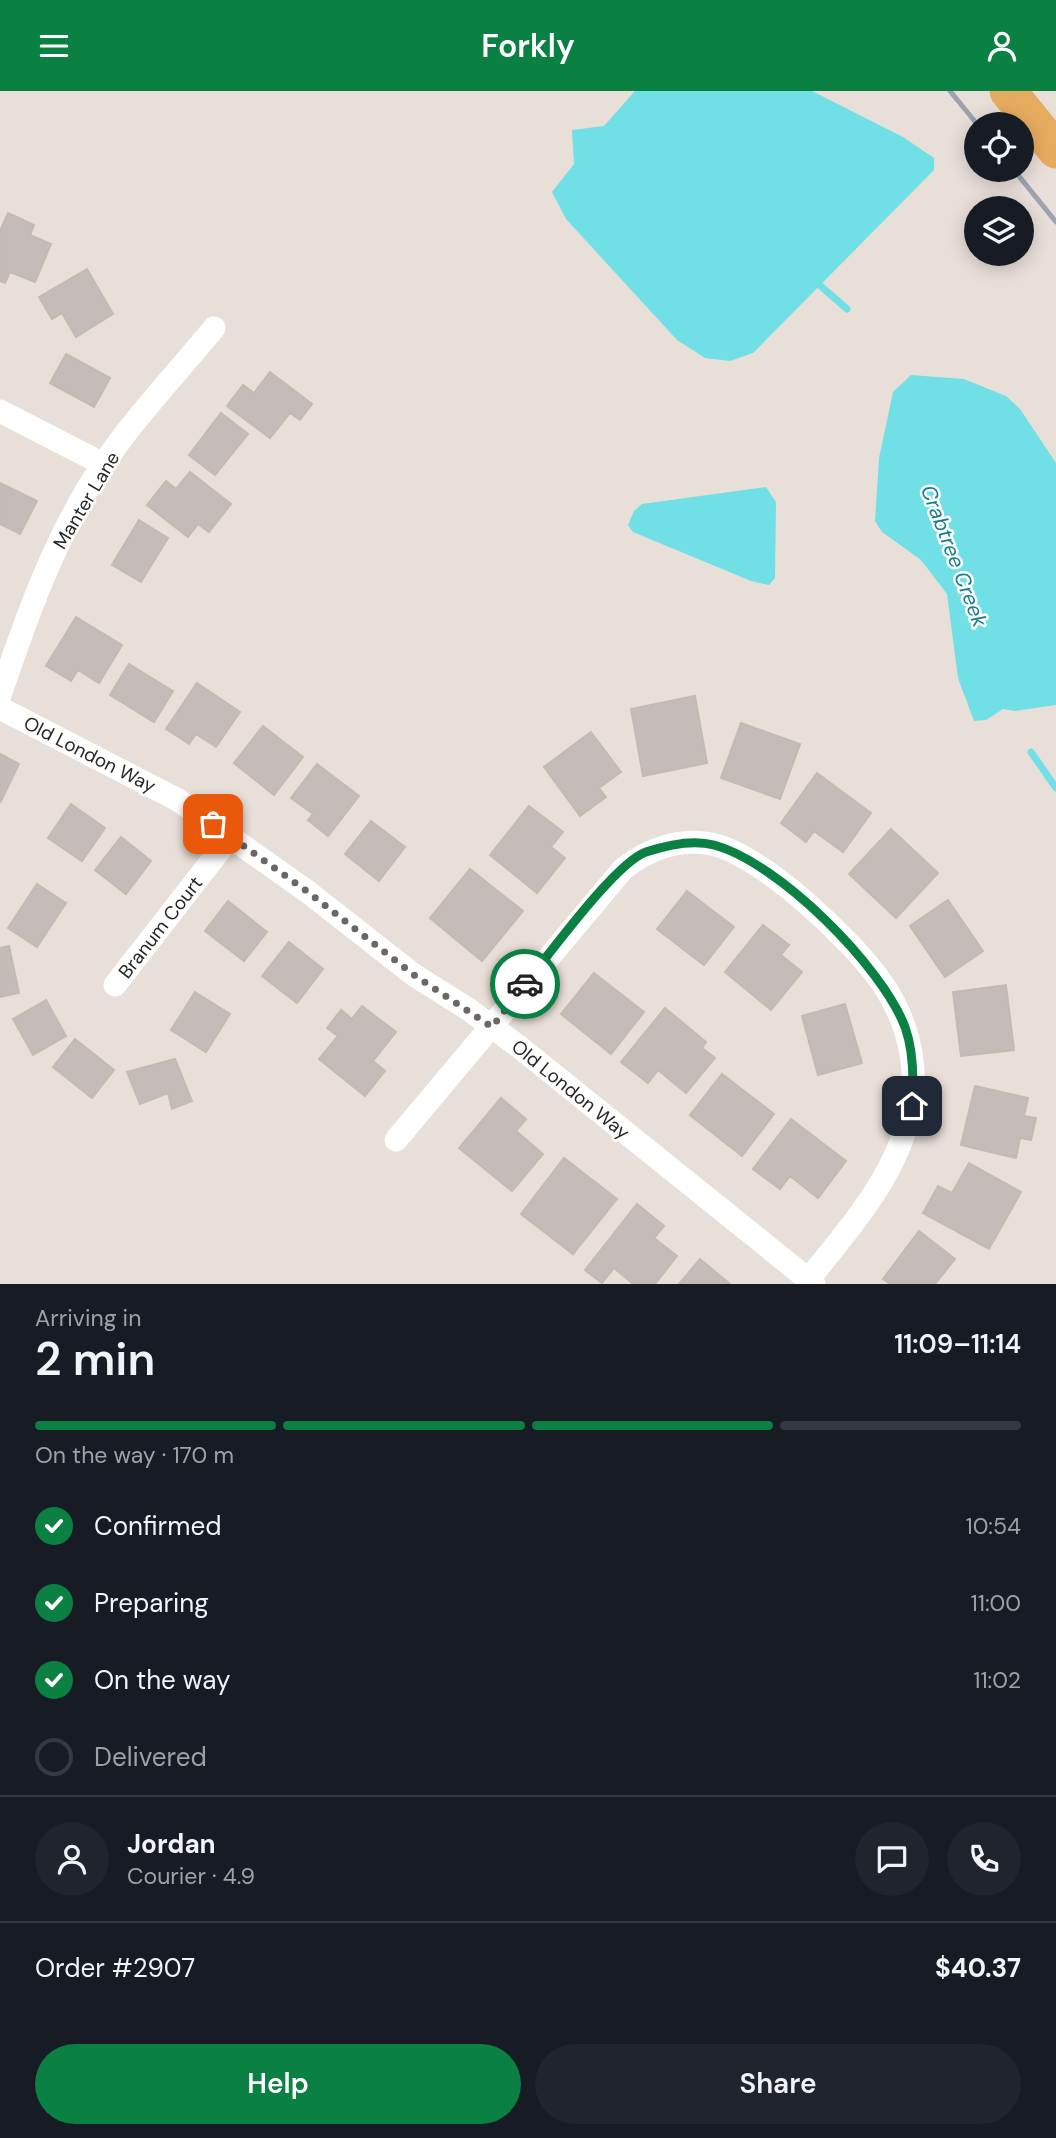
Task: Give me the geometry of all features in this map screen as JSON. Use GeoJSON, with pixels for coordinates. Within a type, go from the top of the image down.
{"type":"FeatureCollection","features":[{"type":"Feature","properties":{"kind":"main road"},"geometry":{"type":"LineString","coordinates":[[1008,91],[1056,151]]}},
{"type":"Feature","properties":{"kind":"street","name":"Manter Lane"},"geometry":{"type":"LineString","coordinates":[[0,695],[41,579],[69,521],[103,464],[214,328]]}},
{"type":"Feature","properties":{"kind":"street"},"geometry":{"type":"LineString","coordinates":[[0,411],[103,464]]}},
{"type":"Feature","properties":{"kind":"street","name":"Old London Way"},"geometry":{"type":"LineString","coordinates":[[0,708],[178,800],[231,836],[414,975],[492,1027],[811,1282]]}},
{"type":"Feature","properties":{"kind":"street","name":"Branum Court"},"geometry":{"type":"LineString","coordinates":[[115,985],[231,836]]}},
{"type":"Feature","properties":{"kind":"street"},"geometry":{"type":"LineString","coordinates":[[396,1140],[604,889],[642,853],[672,844],[712,844],[748,859],[794,893],[837,933],[882,983],[905,1027],[913,1065],[912,1106],[895,1159],[811,1282]]}},
{"type":"Feature","properties":{"kind":"water"},"geometry":{"type":"Polygon","coordinates":[[[635,91],[812,91],[903,137],[934,158],[934,170],[753,353],[730,361],[705,358],[677,340],[566,219],[552,192],[574,164],[572,130],[604,126],[635,91]]]}},
{"type":"Feature","properties":{"kind":"water"},"geometry":{"type":"Polygon","coordinates":[[[911,375],[964,379],[1006,396],[1020,409],[1056,463],[1056,705],[1015,711],[1003,709],[986,720],[974,721],[958,678],[947,594],[921,560],[882,532],[875,521],[879,458],[893,392],[911,375]]]}},
{"type":"Feature","properties":{"kind":"water"},"geometry":{"type":"Polygon","coordinates":[[[766,487],[776,502],[775,578],[769,585],[751,581],[633,532],[628,525],[634,511],[642,504],[766,487]]]}},
{"type":"Feature","properties":{"kind":"building"},"geometry":{"type":"Polygon","coordinates":[[[8,213],[34,225],[30,235],[51,244],[35,282],[10,272],[5,283],[0,281],[0,231],[8,213]]]}},
{"type":"Feature","properties":{"kind":"building"},"geometry":{"type":"Polygon","coordinates":[[[87,269],[113,314],[76,337],[62,313],[52,319],[39,297],[87,269]]]}},
{"type":"Feature","properties":{"kind":"building"},"geometry":{"type":"Polygon","coordinates":[[[66,354],[110,378],[94,407],[50,383],[66,354]]]}},
{"type":"Feature","properties":{"kind":"building"},"geometry":{"type":"Polygon","coordinates":[[[270,372],[312,404],[300,420],[290,413],[270,438],[227,406],[243,385],[254,393],[270,372]]]}},
{"type":"Feature","properties":{"kind":"building"},"geometry":{"type":"Polygon","coordinates":[[[221,413],[248,434],[215,475],[189,455],[221,413]]]}},
{"type":"Feature","properties":{"kind":"building"},"geometry":{"type":"Polygon","coordinates":[[[190,472],[231,504],[209,532],[198,524],[188,537],[147,505],[166,481],[176,489],[190,472]]]}},
{"type":"Feature","properties":{"kind":"building"},"geometry":{"type":"Polygon","coordinates":[[[0,483],[37,501],[20,534],[0,524],[0,483]]]}},
{"type":"Feature","properties":{"kind":"building"},"geometry":{"type":"Polygon","coordinates":[[[139,520],[168,538],[141,582],[112,565],[139,520]]]}},
{"type":"Feature","properties":{"kind":"building"},"geometry":{"type":"Polygon","coordinates":[[[76,617],[122,645],[99,683],[78,670],[71,681],[46,666],[76,617]]]}},
{"type":"Feature","properties":{"kind":"building"},"geometry":{"type":"Polygon","coordinates":[[[129,664],[173,691],[154,722],[110,695],[129,664]]]}},
{"type":"Feature","properties":{"kind":"building"},"geometry":{"type":"Polygon","coordinates":[[[197,683],[240,712],[216,747],[196,734],[189,744],[166,729],[197,683]]]}},
{"type":"Feature","properties":{"kind":"building"},"geometry":{"type":"Polygon","coordinates":[[[695,696],[707,763],[643,776],[631,709],[695,696]]]}},
{"type":"Feature","properties":{"kind":"building"},"geometry":{"type":"Polygon","coordinates":[[[741,723],[800,744],[780,799],[721,778],[741,723]]]}},
{"type":"Feature","properties":{"kind":"building"},"geometry":{"type":"Polygon","coordinates":[[[263,726],[303,757],[274,795],[234,763],[263,726]]]}},
{"type":"Feature","properties":{"kind":"building"},"geometry":{"type":"Polygon","coordinates":[[[591,732],[621,772],[599,788],[606,797],[580,816],[544,767],[591,732]]]}},
{"type":"Feature","properties":{"kind":"building"},"geometry":{"type":"Polygon","coordinates":[[[0,754],[19,764],[0,803],[0,754]]]}},
{"type":"Feature","properties":{"kind":"building"},"geometry":{"type":"Polygon","coordinates":[[[317,764],[359,796],[328,836],[308,820],[313,814],[291,798],[317,764]]]}},
{"type":"Feature","properties":{"kind":"building"},"geometry":{"type":"Polygon","coordinates":[[[817,773],[871,813],[843,852],[814,831],[806,842],[781,823],[817,773]]]}},
{"type":"Feature","properties":{"kind":"building"},"geometry":{"type":"Polygon","coordinates":[[[71,804],[105,828],[82,861],[48,838],[71,804]]]}},
{"type":"Feature","properties":{"kind":"building"},"geometry":{"type":"Polygon","coordinates":[[[529,806],[563,832],[551,847],[565,858],[537,893],[490,855],[529,806]]]}},
{"type":"Feature","properties":{"kind":"building"},"geometry":{"type":"Polygon","coordinates":[[[371,821],[405,847],[379,881],[345,854],[371,821]]]}},
{"type":"Feature","properties":{"kind":"building"},"geometry":{"type":"Polygon","coordinates":[[[891,829],[938,873],[896,918],[849,874],[891,829]]]}},
{"type":"Feature","properties":{"kind":"building"},"geometry":{"type":"Polygon","coordinates":[[[121,837],[151,861],[126,894],[95,870],[121,837]]]}},
{"type":"Feature","properties":{"kind":"building"},"geometry":{"type":"Polygon","coordinates":[[[470,869],[523,911],[482,961],[430,918],[470,869]]]}},
{"type":"Feature","properties":{"kind":"building"},"geometry":{"type":"Polygon","coordinates":[[[37,884],[66,903],[37,947],[8,928],[37,884]]]}},
{"type":"Feature","properties":{"kind":"building"},"geometry":{"type":"Polygon","coordinates":[[[687,891],[734,927],[704,965],[657,929],[687,891]]]}},
{"type":"Feature","properties":{"kind":"building"},"geometry":{"type":"Polygon","coordinates":[[[948,900],[983,951],[945,977],[910,926],[948,900]]]}},
{"type":"Feature","properties":{"kind":"building"},"geometry":{"type":"Polygon","coordinates":[[[228,901],[267,932],[244,961],[205,931],[228,901]]]}},
{"type":"Feature","properties":{"kind":"building"},"geometry":{"type":"Polygon","coordinates":[[[763,925],[789,945],[781,955],[802,972],[771,1010],[725,972],[763,925]]]}},
{"type":"Feature","properties":{"kind":"building"},"geometry":{"type":"Polygon","coordinates":[[[289,942],[323,969],[297,1003],[262,976],[289,942]]]}},
{"type":"Feature","properties":{"kind":"building"},"geometry":{"type":"Polygon","coordinates":[[[9,946],[19,993],[0,997],[0,948],[9,946]]]}},
{"type":"Feature","properties":{"kind":"building"},"geometry":{"type":"Polygon","coordinates":[[[594,973],[644,1012],[611,1054],[561,1014],[594,973]]]}},
{"type":"Feature","properties":{"kind":"building"},"geometry":{"type":"Polygon","coordinates":[[[1006,985],[1014,1050],[961,1056],[953,992],[1006,985]]]}},
{"type":"Feature","properties":{"kind":"building"},"geometry":{"type":"Polygon","coordinates":[[[195,992],[230,1014],[206,1052],[171,1030],[195,992]]]}},
{"type":"Feature","properties":{"kind":"building"},"geometry":{"type":"Polygon","coordinates":[[[46,1000],[66,1036],[33,1055],[13,1019],[46,1000]]]}},
{"type":"Feature","properties":{"kind":"building"},"geometry":{"type":"Polygon","coordinates":[[[845,1004],[862,1063],[818,1075],[802,1016],[845,1004]]]}},
{"type":"Feature","properties":{"kind":"building"},"geometry":{"type":"Polygon","coordinates":[[[362,1006],[396,1032],[373,1061],[385,1071],[365,1096],[319,1059],[338,1036],[327,1028],[341,1010],[352,1019],[362,1006]]]}},
{"type":"Feature","properties":{"kind":"building"},"geometry":{"type":"Polygon","coordinates":[[[665,1008],[706,1042],[702,1048],[715,1058],[686,1093],[658,1070],[648,1083],[621,1062],[665,1008]]]}},
{"type":"Feature","properties":{"kind":"building"},"geometry":{"type":"Polygon","coordinates":[[[75,1039],[114,1070],[92,1098],[53,1067],[75,1039]]]}},
{"type":"Feature","properties":{"kind":"building"},"geometry":{"type":"Polygon","coordinates":[[[175,1059],[192,1101],[172,1109],[168,1093],[140,1104],[127,1072],[175,1059]]]}},
{"type":"Feature","properties":{"kind":"building"},"geometry":{"type":"Polygon","coordinates":[[[722,1074],[774,1114],[742,1156],[690,1115],[722,1074]]]}},
{"type":"Feature","properties":{"kind":"building"},"geometry":{"type":"Polygon","coordinates":[[[975,1086],[1028,1098],[1024,1116],[1036,1118],[1031,1140],[1020,1138],[1016,1158],[961,1145],[975,1086]]]}},
{"type":"Feature","properties":{"kind":"building"},"geometry":{"type":"Polygon","coordinates":[[[501,1098],[526,1119],[516,1131],[543,1154],[512,1191],[459,1148],[501,1098]]]}},
{"type":"Feature","properties":{"kind":"building"},"geometry":{"type":"Polygon","coordinates":[[[791,1119],[846,1161],[818,1198],[790,1176],[780,1189],[753,1169],[791,1119]]]}},
{"type":"Feature","properties":{"kind":"building"},"geometry":{"type":"Polygon","coordinates":[[[564,1158],[617,1199],[573,1254],[521,1214],[564,1158]]]}},
{"type":"Feature","properties":{"kind":"building"},"geometry":{"type":"Polygon","coordinates":[[[969,1163],[1021,1192],[989,1249],[923,1213],[938,1186],[952,1193],[969,1163]]]}},
{"type":"Feature","properties":{"kind":"building"},"geometry":{"type":"Polygon","coordinates":[[[637,1204],[664,1226],[654,1238],[677,1256],[655,1284],[633,1284],[614,1268],[602,1283],[585,1270],[637,1204]]]}},
{"type":"Feature","properties":{"kind":"building"},"geometry":{"type":"Polygon","coordinates":[[[919,1231],[955,1259],[935,1284],[890,1284],[883,1279],[919,1231]]]}},
{"type":"Feature","properties":{"kind":"building"},"geometry":{"type":"Polygon","coordinates":[[[700,1259],[730,1284],[679,1284],[700,1259]]]}},
{"type":"Feature","properties":{"kind":"waterway","name":"Crabtree Creek"},"geometry":{"type":"LineString","coordinates":[[815,281],[847,309]]}},
{"type":"Feature","properties":{"kind":"waterway","name":"Crabtree Creek"},"geometry":{"type":"LineString","coordinates":[[1031,752],[1056,788]]}},
{"type":"Feature","properties":{"kind":"railway"},"geometry":{"type":"LineString","coordinates":[[950,91],[967,112]]}},
{"type":"Feature","properties":{"kind":"railway"},"geometry":{"type":"LineString","coordinates":[[1024,182],[1056,222]]}},
{"type":"Feature","properties":{"kind":"way so far"},"geometry":{"type":"LineString","coordinates":[[213,824],[308,892],[414,975],[492,1027],[525,984]]}},
{"type":"Feature","properties":{"kind":"route"},"geometry":{"type":"LineString","coordinates":[[525,984],[604,889],[642,853],[672,844],[712,844],[748,859],[794,893],[852,948],[882,983],[905,1027],[910,1047],[913,1065],[912,1106]]}}]}
